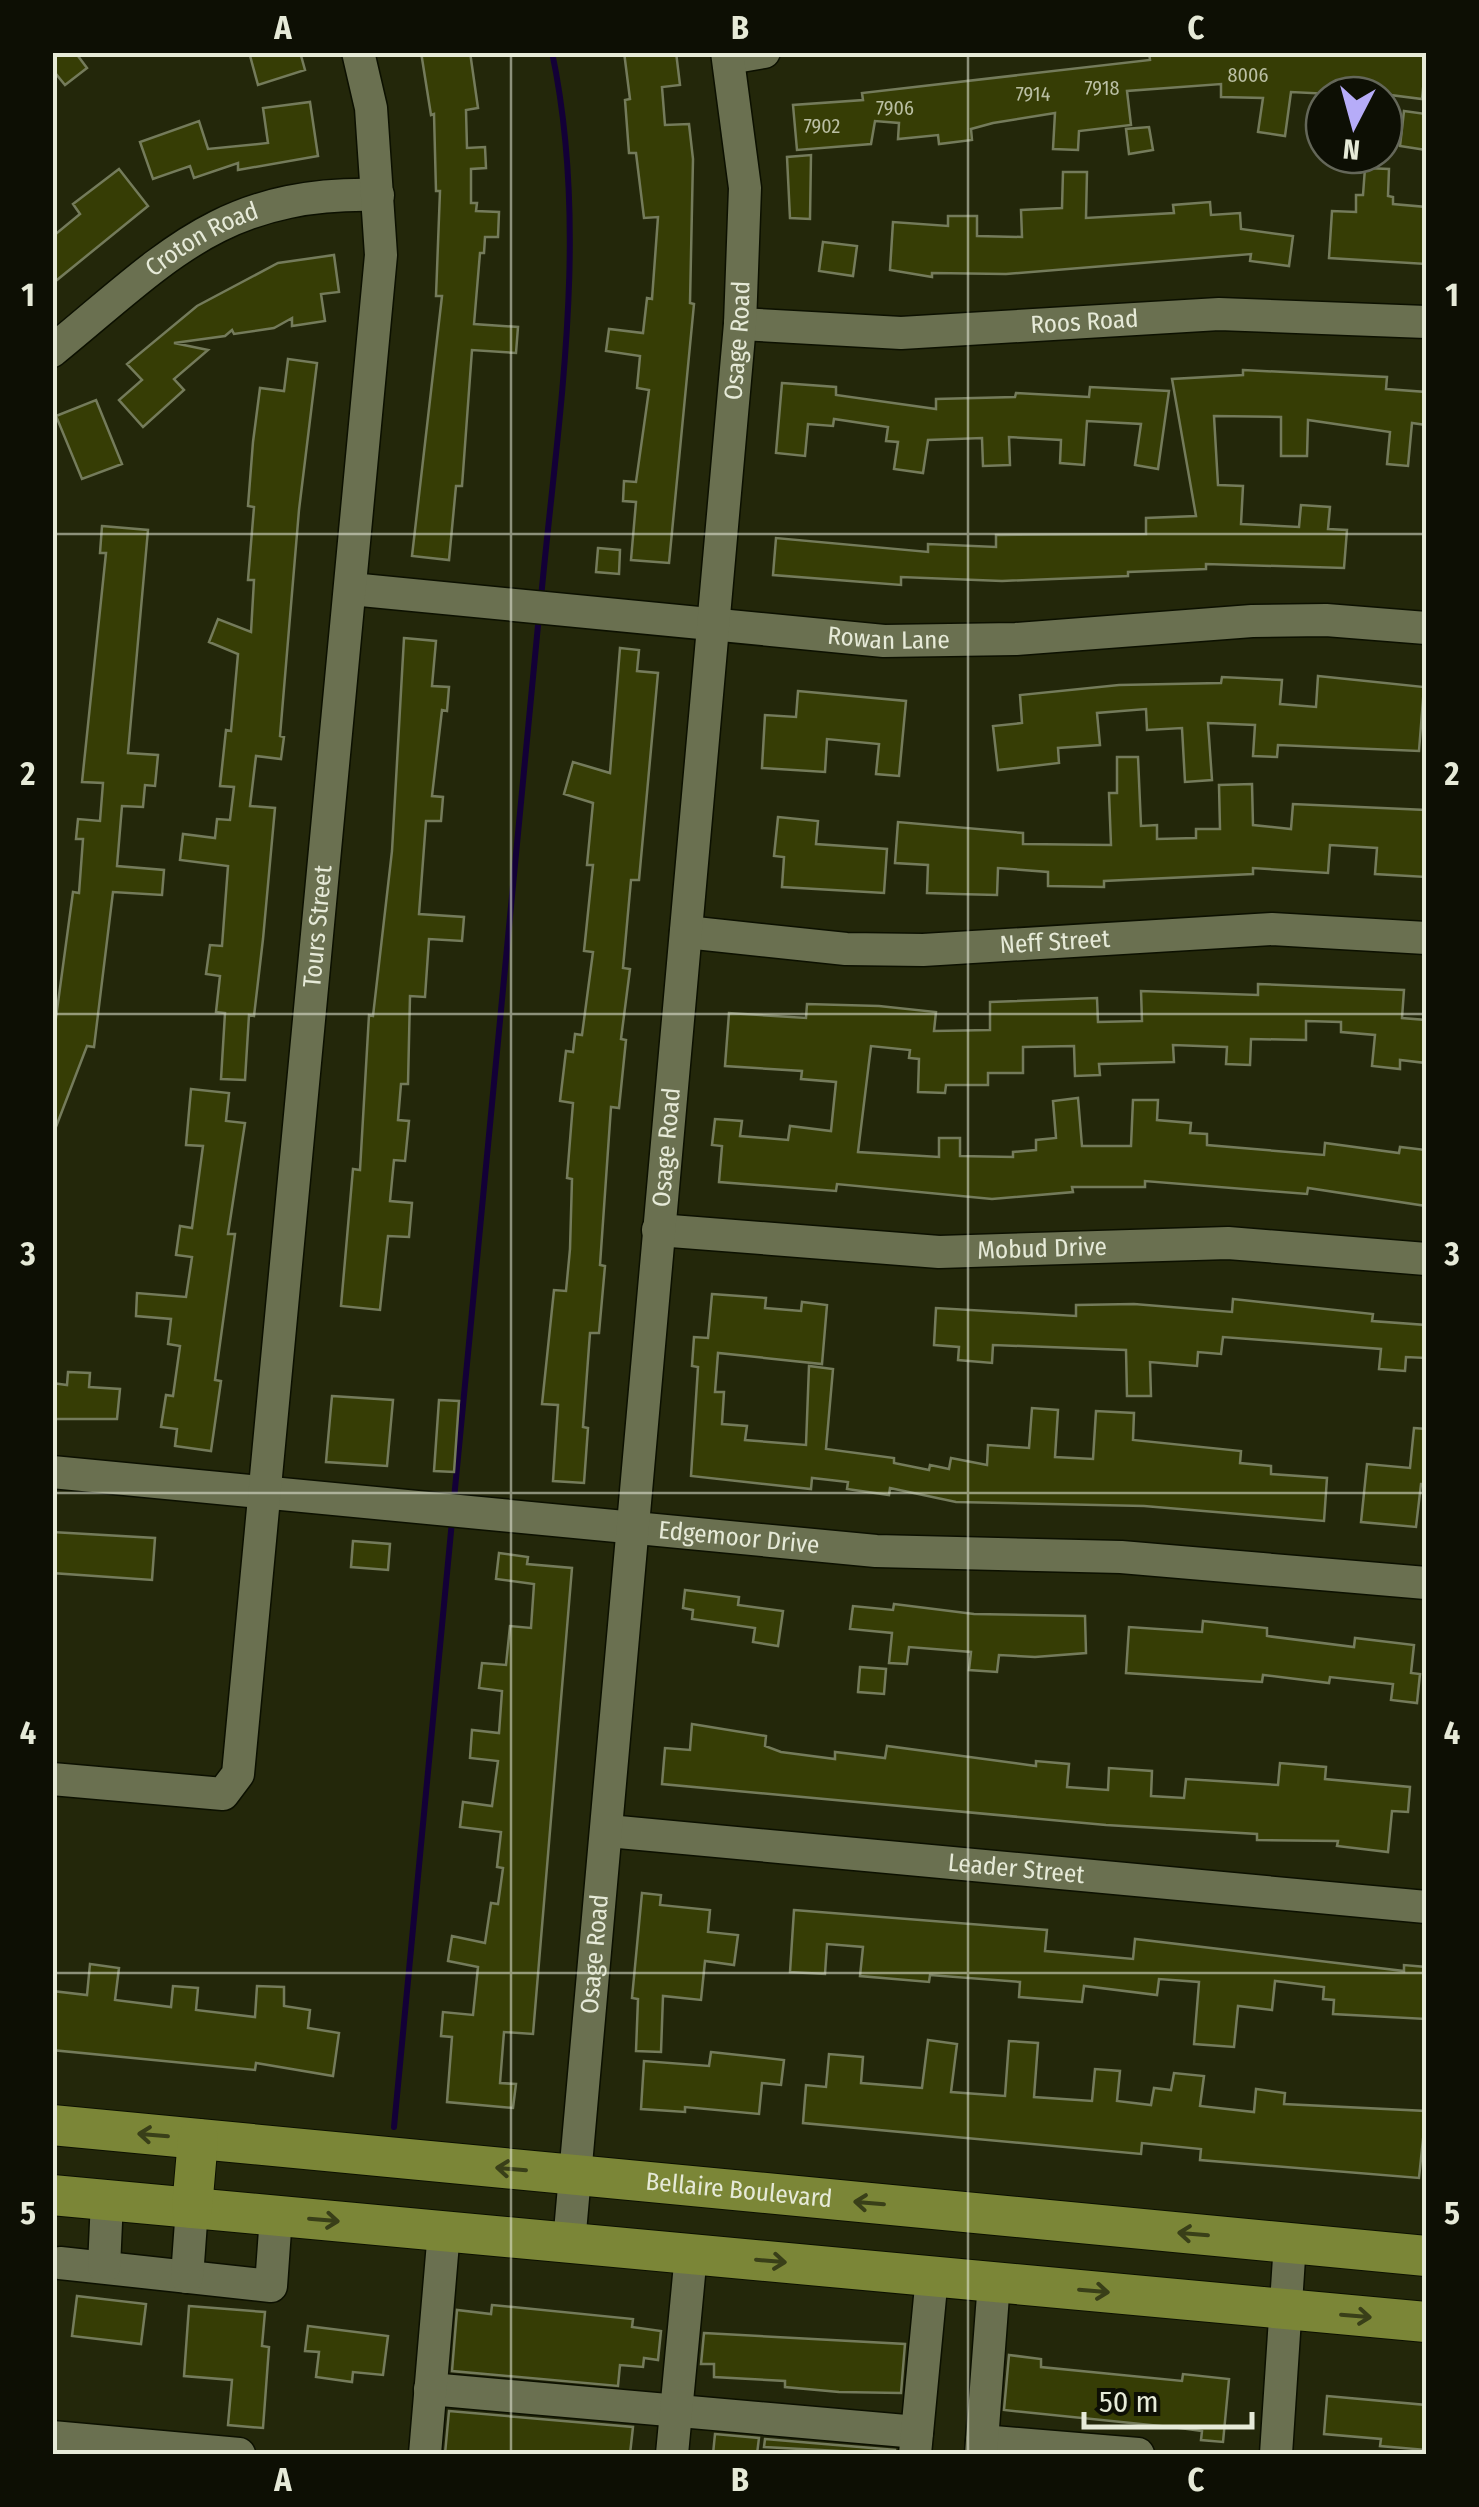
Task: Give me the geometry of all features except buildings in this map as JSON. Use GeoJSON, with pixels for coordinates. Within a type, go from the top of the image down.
{"type":"FeatureCollection","features":[{"type":"Feature","properties":{"kind":"main road","name":"Bellaire Boulevard"},"geometry":{"type":"LineString","coordinates":[[52,2125],[1426,2256]]}},
{"type":"Feature","properties":{"kind":"main road"},"geometry":{"type":"LineString","coordinates":[[192,2208],[198,2139]]}},
{"type":"Feature","properties":{"kind":"main road"},"geometry":{"type":"LineString","coordinates":[[52,2196],[1426,2322]]}},
{"type":"Feature","properties":{"kind":"street","name":"Tours Street"},"geometry":{"type":"LineString","coordinates":[[52,1779],[222,1794],[238,1774],[268,1492],[381,255],[371,108],[358,52]]}},
{"type":"Feature","properties":{"kind":"street"},"geometry":{"type":"LineString","coordinates":[[728,56],[764,52]]}},
{"type":"Feature","properties":{"kind":"street","name":"Osage Road"},"geometry":{"type":"LineString","coordinates":[[569,2242],[740,324],[745,188],[728,56]]}},
{"type":"Feature","properties":{"kind":"street","name":"Croton Road"},"geometry":{"type":"LineString","coordinates":[[52,351],[184,243],[229,219],[275,203],[321,194],[378,195]]}},
{"type":"Feature","properties":{"kind":"street","name":"Roos Road"},"geometry":{"type":"LineString","coordinates":[[740,324],[901,333],[1219,314],[1426,322]]}},
{"type":"Feature","properties":{"kind":"street","name":"Rowan Lane"},"geometry":{"type":"LineString","coordinates":[[352,589],[884,641],[1016,638],[1252,621],[1326,620],[1426,628]]}},
{"type":"Feature","properties":{"kind":"street","name":"Neff Street"},"geometry":{"type":"LineString","coordinates":[[686,932],[846,949],[923,950],[1272,929],[1426,938]]}},
{"type":"Feature","properties":{"kind":"street","name":"Mobud Drive"},"geometry":{"type":"LineString","coordinates":[[658,1230],[939,1252],[1228,1244],[1426,1259]]}},
{"type":"Feature","properties":{"kind":"street","name":"Edgemoor Drive"},"geometry":{"type":"LineString","coordinates":[[52,1472],[876,1551],[1120,1557],[1426,1582]]}},
{"type":"Feature","properties":{"kind":"street","name":"Leader Street"},"geometry":{"type":"LineString","coordinates":[[608,1832],[1426,1907]]}},
{"type":"Feature","properties":{"kind":"street"},"geometry":{"type":"LineString","coordinates":[[104,2268],[107,2200]]}},
{"type":"Feature","properties":{"kind":"street"},"geometry":{"type":"LineString","coordinates":[[187,2276],[192,2208]]}},
{"type":"Feature","properties":{"kind":"street"},"geometry":{"type":"LineString","coordinates":[[60,2263],[270,2286],[276,2216]]}},
{"type":"Feature","properties":{"kind":"street"},"geometry":{"type":"LineString","coordinates":[[425,2454],[444,2231]]}},
{"type":"Feature","properties":{"kind":"street"},"geometry":{"type":"LineString","coordinates":[[1276,2454],[1290,2243]]}},
{"type":"Feature","properties":{"kind":"street"},"geometry":{"type":"LineString","coordinates":[[672,2454],[691,2254]]}},
{"type":"Feature","properties":{"kind":"street"},"geometry":{"type":"LineString","coordinates":[[430,2389],[676,2411],[916,2443],[932,2276]]}},
{"type":"Feature","properties":{"kind":"street"},"geometry":{"type":"LineString","coordinates":[[994,2282],[981,2448],[1138,2454]]}},
{"type":"Feature","properties":{"kind":"street"},"geometry":{"type":"LineString","coordinates":[[52,2437],[239,2454]]}},
{"type":"Feature","properties":{"kind":"waterway"},"geometry":{"type":"LineString","coordinates":[[541,598],[562,393],[570,257],[569,188],[552,52]]}},
{"type":"Feature","properties":{"kind":"waterway"},"geometry":{"type":"LineString","coordinates":[[454,1499],[539,615]]}},
{"type":"Feature","properties":{"kind":"waterway"},"geometry":{"type":"LineString","coordinates":[[394,2127],[452,1521]]}}]}
